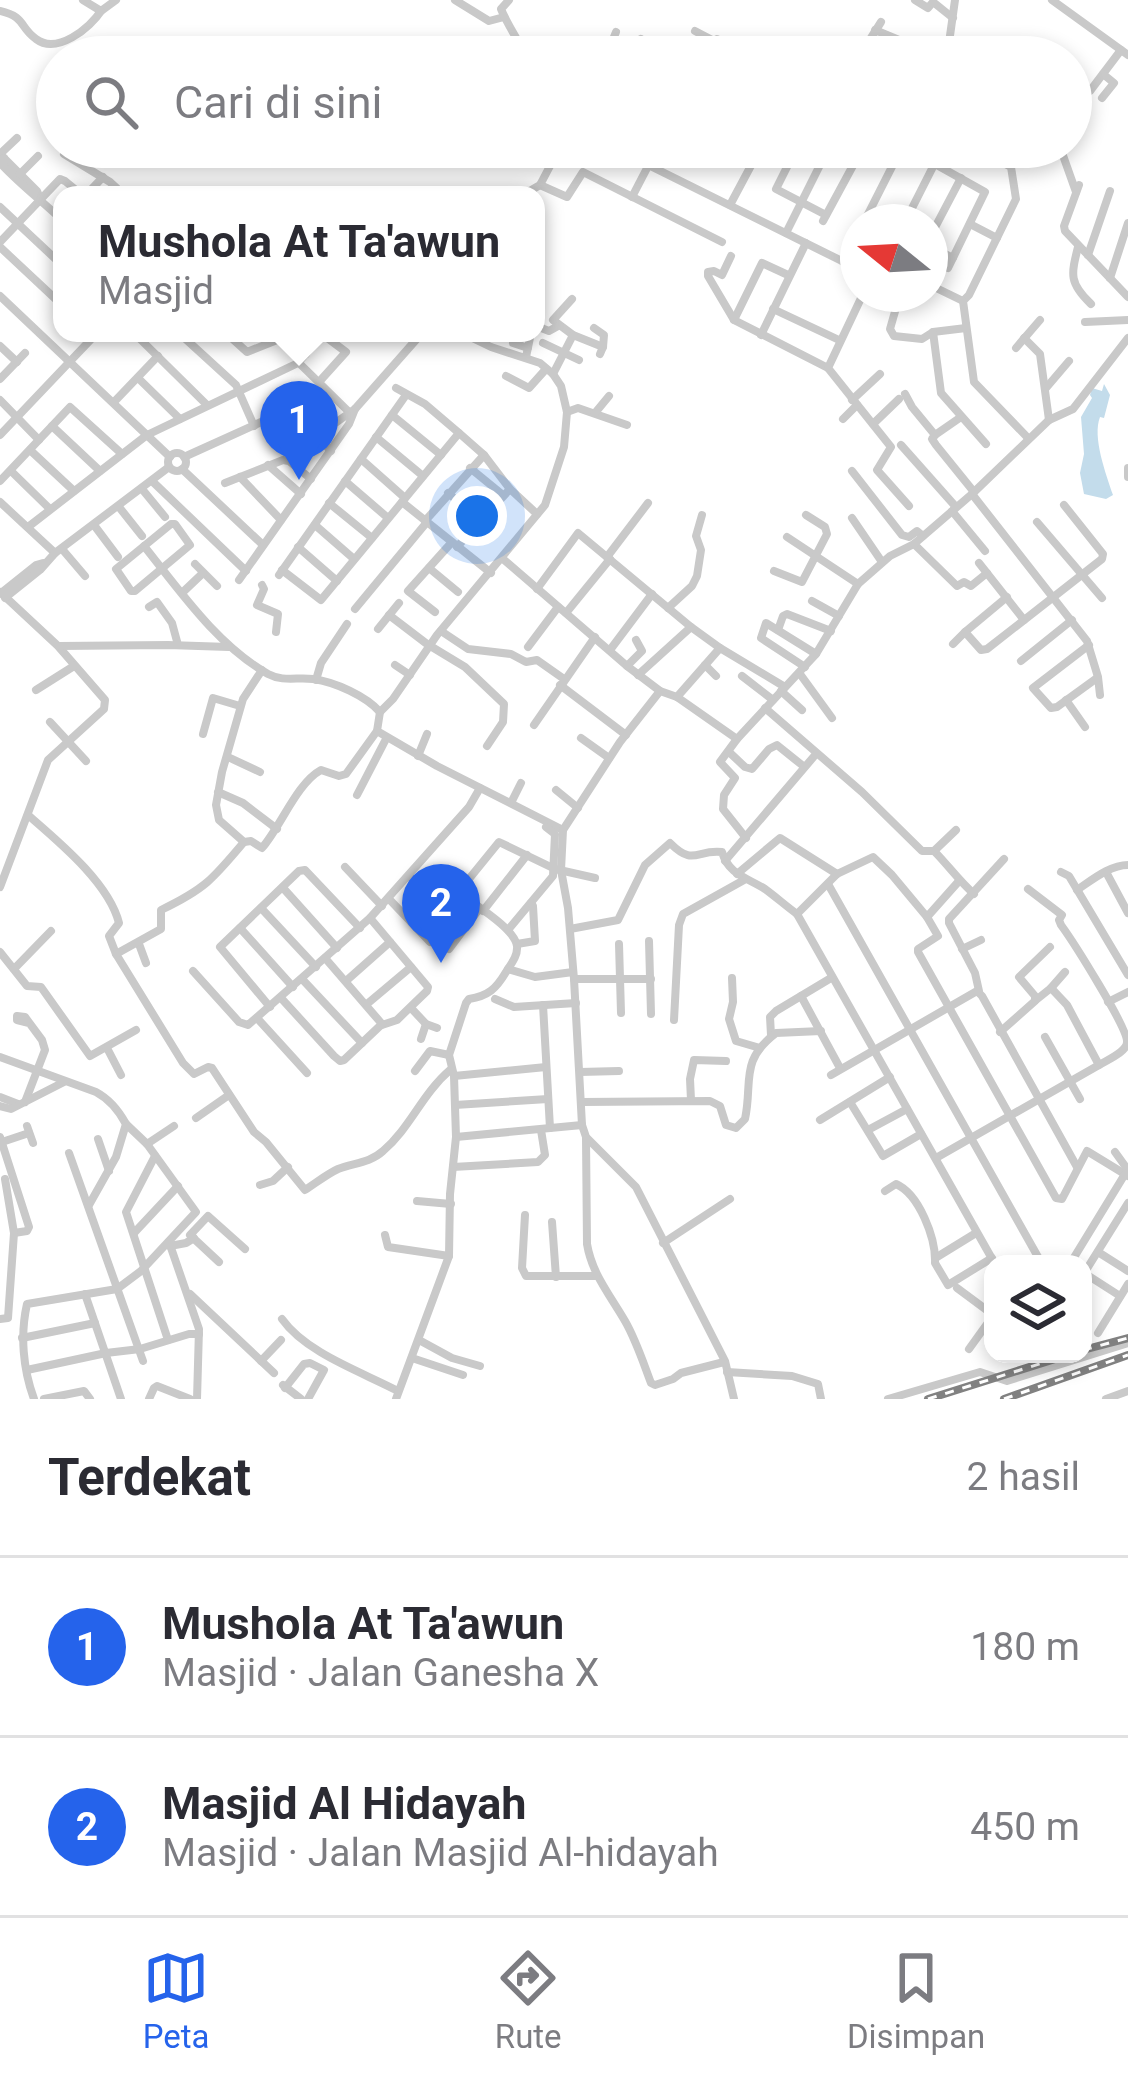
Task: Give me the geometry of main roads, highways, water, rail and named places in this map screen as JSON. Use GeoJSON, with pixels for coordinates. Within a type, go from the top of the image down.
{"type":"FeatureCollection","features":[{"type":"Feature","properties":{"kind":"water"},"geometry":{"type":"Polygon","coordinates":[[[1104,384],[1110,395],[1098,435],[1113,495],[1106,499],[1084,494],[1080,473],[1084,454],[1081,417],[1092,388],[1102,391],[1104,384]]]}},
{"type":"Feature","properties":{"kind":"railway"},"geometry":{"type":"LineString","coordinates":[[1092,1348],[1128,1338]]}},
{"type":"Feature","properties":{"kind":"railway"},"geometry":{"type":"LineString","coordinates":[[1004,1399],[1128,1355]]}},
{"type":"Feature","properties":{"kind":"railway"},"geometry":{"type":"LineString","coordinates":[[928,1399],[1042,1363]]}},
{"type":"Feature","properties":{"kind":"place","name":"Mushola At Ta'awun"},"geometry":{"type":"Point","coordinates":[299,480]}},
{"type":"Feature","properties":{"kind":"place","name":"Masjid Al Hidayah"},"geometry":{"type":"Point","coordinates":[441,963]}}]}
